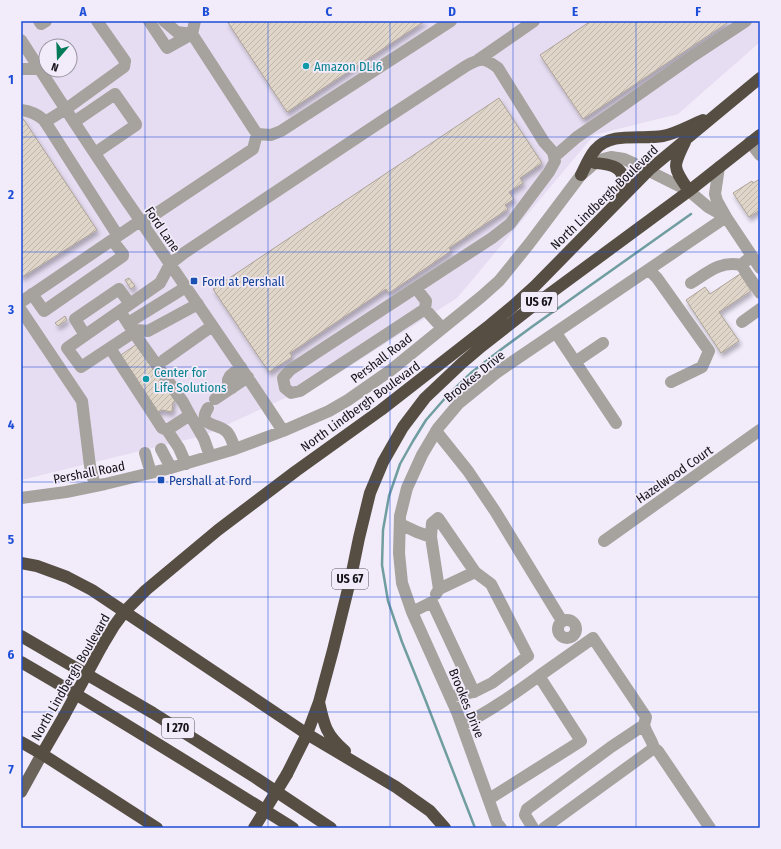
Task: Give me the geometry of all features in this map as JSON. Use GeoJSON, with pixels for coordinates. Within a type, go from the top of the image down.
{"type":"FeatureCollection","features":[{"type":"Feature","properties":{"kind":"highway","name":"North Lindbergh Boulevard"},"geometry":{"type":"LineString","coordinates":[[42,754],[114,626],[125,611],[146,590],[218,530],[296,471],[381,410],[513,306],[535,286],[649,170],[760,78]]}},
{"type":"Feature","properties":{"kind":"highway"},"geometry":{"type":"LineString","coordinates":[[581,174],[594,151],[602,143],[622,138],[664,136],[715,115]]}},
{"type":"Feature","properties":{"kind":"highway"},"geometry":{"type":"LineString","coordinates":[[686,139],[678,155],[676,170],[689,191]]}},
{"type":"Feature","properties":{"kind":"highway","name":"US 67"},"geometry":{"type":"LineString","coordinates":[[254,828],[287,774],[307,734],[319,702],[351,577],[370,493],[383,462],[402,427],[425,398],[482,346],[533,306],[689,191],[755,139]]}},
{"type":"Feature","properties":{"kind":"highway"},"geometry":{"type":"LineString","coordinates":[[595,164],[611,166],[618,169],[622,175],[623,181],[618,201]]}},
{"type":"Feature","properties":{"kind":"highway"},"geometry":{"type":"LineString","coordinates":[[21,563],[37,566],[67,577],[92,590],[307,734],[396,787],[430,811],[445,828]]}},
{"type":"Feature","properties":{"kind":"highway","name":"I 270"},"geometry":{"type":"LineString","coordinates":[[21,636],[153,713],[256,778],[331,828]]}},
{"type":"Feature","properties":{"kind":"highway","name":"I 270"},"geometry":{"type":"LineString","coordinates":[[21,662],[148,737],[293,828]]}},
{"type":"Feature","properties":{"kind":"highway"},"geometry":{"type":"LineString","coordinates":[[319,702],[323,720],[329,735],[364,768]]}},
{"type":"Feature","properties":{"kind":"highway"},"geometry":{"type":"LineString","coordinates":[[21,742],[158,828]]}},
{"type":"Feature","properties":{"kind":"main road","name":"North Lindbergh Boulevard"},"geometry":{"type":"LineString","coordinates":[[21,792],[42,754]]}},
{"type":"Feature","properties":{"kind":"street"},"geometry":{"type":"LineString","coordinates":[[39,21],[41,24],[46,21]]}},
{"type":"Feature","properties":{"kind":"street"},"geometry":{"type":"LineString","coordinates":[[45,122],[66,109],[124,67],[125,61],[97,21]]}},
{"type":"Feature","properties":{"kind":"street"},"geometry":{"type":"LineString","coordinates":[[149,21],[167,48],[192,34]]}},
{"type":"Feature","properties":{"kind":"street"},"geometry":{"type":"LineString","coordinates":[[164,21],[177,32],[192,34]]}},
{"type":"Feature","properties":{"kind":"street"},"geometry":{"type":"LineString","coordinates":[[21,302],[115,238],[253,149],[257,134],[192,34],[195,21]]}},
{"type":"Feature","properties":{"kind":"street"},"geometry":{"type":"LineString","coordinates":[[257,134],[271,135],[281,132],[451,21]]}},
{"type":"Feature","properties":{"kind":"street"},"geometry":{"type":"LineString","coordinates":[[186,287],[131,328],[110,348],[81,367],[67,348],[160,283],[170,264],[184,253],[382,121],[466,66],[478,60],[534,21]]}},
{"type":"Feature","properties":{"kind":"street"},"geometry":{"type":"LineString","coordinates":[[554,157],[577,137],[746,21]]}},
{"type":"Feature","properties":{"kind":"street","name":"Ford Lane"},"geometry":{"type":"LineString","coordinates":[[21,40],[38,67]]}},
{"type":"Feature","properties":{"kind":"street"},"geometry":{"type":"LineString","coordinates":[[425,309],[300,391],[291,393],[285,388],[283,378],[290,370],[492,238],[510,224],[549,172],[555,161],[553,152],[544,142],[498,68],[489,61],[478,60]]}},
{"type":"Feature","properties":{"kind":"street"},"geometry":{"type":"LineString","coordinates":[[21,69],[38,70]]}},
{"type":"Feature","properties":{"kind":"street","name":"Ford Lane"},"geometry":{"type":"LineString","coordinates":[[45,78],[283,431]]}},
{"type":"Feature","properties":{"kind":"street"},"geometry":{"type":"LineString","coordinates":[[74,122],[114,94],[136,124],[95,153]]}},
{"type":"Feature","properties":{"kind":"street"},"geometry":{"type":"LineString","coordinates":[[21,110],[31,112],[39,116],[45,122],[115,238],[123,254],[123,256],[44,311],[32,294]]}},
{"type":"Feature","properties":{"kind":"street"},"geometry":{"type":"LineString","coordinates":[[755,139],[760,155]]}},
{"type":"Feature","properties":{"kind":"street","name":"Pershall Road"},"geometry":{"type":"LineString","coordinates":[[21,498],[66,492],[186,464],[235,449],[283,431],[329,411],[348,400],[391,370],[499,281],[529,244],[581,174],[603,159],[611,157],[624,159],[649,170],[689,191],[708,207],[726,217]]}},
{"type":"Feature","properties":{"kind":"street"},"geometry":{"type":"LineString","coordinates":[[719,168],[715,194],[717,202],[760,268]]}},
{"type":"Feature","properties":{"kind":"street","name":"Brookes Drive"},"geometry":{"type":"LineString","coordinates":[[501,828],[462,725],[412,612],[402,582],[399,553],[400,516],[408,488],[422,455],[436,431],[459,403],[496,373],[726,217]]}},
{"type":"Feature","properties":{"kind":"street"},"geometry":{"type":"LineString","coordinates":[[691,283],[714,268],[727,264],[741,264],[752,256]]}},
{"type":"Feature","properties":{"kind":"street"},"geometry":{"type":"LineString","coordinates":[[741,264],[760,293]]}},
{"type":"Feature","properties":{"kind":"street"},"geometry":{"type":"LineString","coordinates":[[649,270],[657,278],[709,351],[702,367],[671,382]]}},
{"type":"Feature","properties":{"kind":"street"},"geometry":{"type":"LineString","coordinates":[[416,288],[426,301],[425,309],[442,328]]}},
{"type":"Feature","properties":{"kind":"street"},"geometry":{"type":"LineString","coordinates":[[85,335],[75,319],[119,289],[131,328],[183,402],[204,439],[210,456]]}},
{"type":"Feature","properties":{"kind":"street"},"geometry":{"type":"LineString","coordinates":[[131,328],[148,332],[198,304]]}},
{"type":"Feature","properties":{"kind":"street"},"geometry":{"type":"LineString","coordinates":[[742,322],[760,309]]}},
{"type":"Feature","properties":{"kind":"street"},"geometry":{"type":"LineString","coordinates":[[21,310],[82,401],[90,466],[95,486]]}},
{"type":"Feature","properties":{"kind":"street"},"geometry":{"type":"LineString","coordinates":[[164,360],[212,326]]}},
{"type":"Feature","properties":{"kind":"street"},"geometry":{"type":"LineString","coordinates":[[556,333],[616,423]]}},
{"type":"Feature","properties":{"kind":"street"},"geometry":{"type":"LineString","coordinates":[[575,362],[603,343]]}},
{"type":"Feature","properties":{"kind":"street"},"geometry":{"type":"LineString","coordinates":[[110,348],[162,428],[167,430],[186,464]]}},
{"type":"Feature","properties":{"kind":"street"},"geometry":{"type":"LineString","coordinates":[[232,388],[228,383],[228,380],[230,376],[241,367]]}},
{"type":"Feature","properties":{"kind":"street"},"geometry":{"type":"LineString","coordinates":[[235,449],[228,433],[224,429],[207,422],[204,413],[219,395],[248,377]]}},
{"type":"Feature","properties":{"kind":"street"},"geometry":{"type":"LineString","coordinates":[[167,430],[190,415]]}},
{"type":"Feature","properties":{"kind":"street","name":"Hazelwood Court"},"geometry":{"type":"LineString","coordinates":[[604,541],[760,430]]}},
{"type":"Feature","properties":{"kind":"street"},"geometry":{"type":"LineString","coordinates":[[436,431],[468,471],[495,511],[562,621]]}},
{"type":"Feature","properties":{"kind":"street"},"geometry":{"type":"LineString","coordinates":[[161,449],[170,468]]}},
{"type":"Feature","properties":{"kind":"street"},"geometry":{"type":"LineString","coordinates":[[145,453],[151,473]]}},
{"type":"Feature","properties":{"kind":"street"},"geometry":{"type":"LineString","coordinates":[[439,589],[431,537],[432,523],[438,518],[475,572],[491,584],[528,656],[492,683],[474,692],[450,697]]}},
{"type":"Feature","properties":{"kind":"street"},"geometry":{"type":"LineString","coordinates":[[400,524],[431,537]]}},
{"type":"Feature","properties":{"kind":"street"},"geometry":{"type":"LineString","coordinates":[[412,612],[432,602],[439,589],[475,572]]}},
{"type":"Feature","properties":{"kind":"street"},"geometry":{"type":"LineString","coordinates":[[432,602],[474,692]]}},
{"type":"Feature","properties":{"kind":"street"},"geometry":{"type":"LineString","coordinates":[[462,725],[498,705],[593,638],[646,718],[644,725],[645,730],[653,743],[654,748],[658,751],[706,827]]}},
{"type":"Feature","properties":{"kind":"street"},"geometry":{"type":"LineString","coordinates":[[489,799],[581,741],[539,676]]}},
{"type":"Feature","properties":{"kind":"street"},"geometry":{"type":"LineString","coordinates":[[534,828],[525,815],[527,810],[611,747],[644,725]]}},
{"type":"Feature","properties":{"kind":"street"},"geometry":{"type":"LineString","coordinates":[[544,828],[560,823],[654,748]]}},
{"type":"Feature","properties":{"kind":"shaded area"},"geometry":{"type":"Polygon","coordinates":[[[21,21],[760,21],[760,42],[678,114],[594,135],[457,298],[336,375],[202,436],[21,480],[21,21]]]}},
{"type":"Feature","properties":{"kind":"building","name":"Amazon DLI6"},"geometry":{"type":"Polygon","coordinates":[[[227,21],[425,21],[287,112],[227,21]]]}},
{"type":"Feature","properties":{"kind":"building"},"geometry":{"type":"Polygon","coordinates":[[[591,21],[730,21],[583,119],[540,55],[591,21]]]}},
{"type":"Feature","properties":{"kind":"building"},"geometry":{"type":"Polygon","coordinates":[[[499,98],[542,163],[520,178],[523,183],[509,192],[514,199],[505,205],[508,209],[449,248],[451,251],[389,293],[386,289],[290,353],[292,357],[269,372],[213,289],[499,98]]]}},
{"type":"Feature","properties":{"kind":"building"},"geometry":{"type":"Polygon","coordinates":[[[22,117],[97,230],[22,277],[21,118],[22,117]]]}},
{"type":"Feature","properties":{"kind":"building"},"geometry":{"type":"Polygon","coordinates":[[[760,179],[760,210],[749,217],[733,193],[752,181],[753,183],[760,179]]]}},
{"type":"Feature","properties":{"kind":"building"},"geometry":{"type":"Polygon","coordinates":[[[740,274],[751,291],[719,312],[739,341],[721,353],[686,300],[705,287],[710,294],[740,274]]]}},
{"type":"Feature","properties":{"kind":"building"},"geometry":{"type":"Polygon","coordinates":[[[129,278],[135,286],[131,289],[125,280],[129,278]]]}},
{"type":"Feature","properties":{"kind":"building"},"geometry":{"type":"Polygon","coordinates":[[[65,316],[67,320],[58,326],[55,323],[65,316]]]}},
{"type":"Feature","properties":{"kind":"building","name":"Center for Life Solutions"},"geometry":{"type":"Polygon","coordinates":[[[137,344],[175,401],[173,402],[172,412],[162,410],[156,413],[118,357],[137,344]]]}},
{"type":"Feature","properties":{"kind":"waterway"},"geometry":{"type":"LineString","coordinates":[[475,828],[402,642],[388,601],[382,565],[383,530],[389,496],[400,464],[426,420],[447,396],[472,372],[533,326],[691,214]]}},
{"type":"Feature","properties":{"kind":"place","name":"Amazon DLI6"},"geometry":{"type":"Point","coordinates":[306,66]}},
{"type":"Feature","properties":{"kind":"place","name":"Ford at Pershall"},"geometry":{"type":"Point","coordinates":[194,281]}},
{"type":"Feature","properties":{"kind":"place","name":"Center for Life Solutions"},"geometry":{"type":"Point","coordinates":[146,379]}},
{"type":"Feature","properties":{"kind":"place","name":"Pershall at Ford"},"geometry":{"type":"Point","coordinates":[161,480]}}]}
